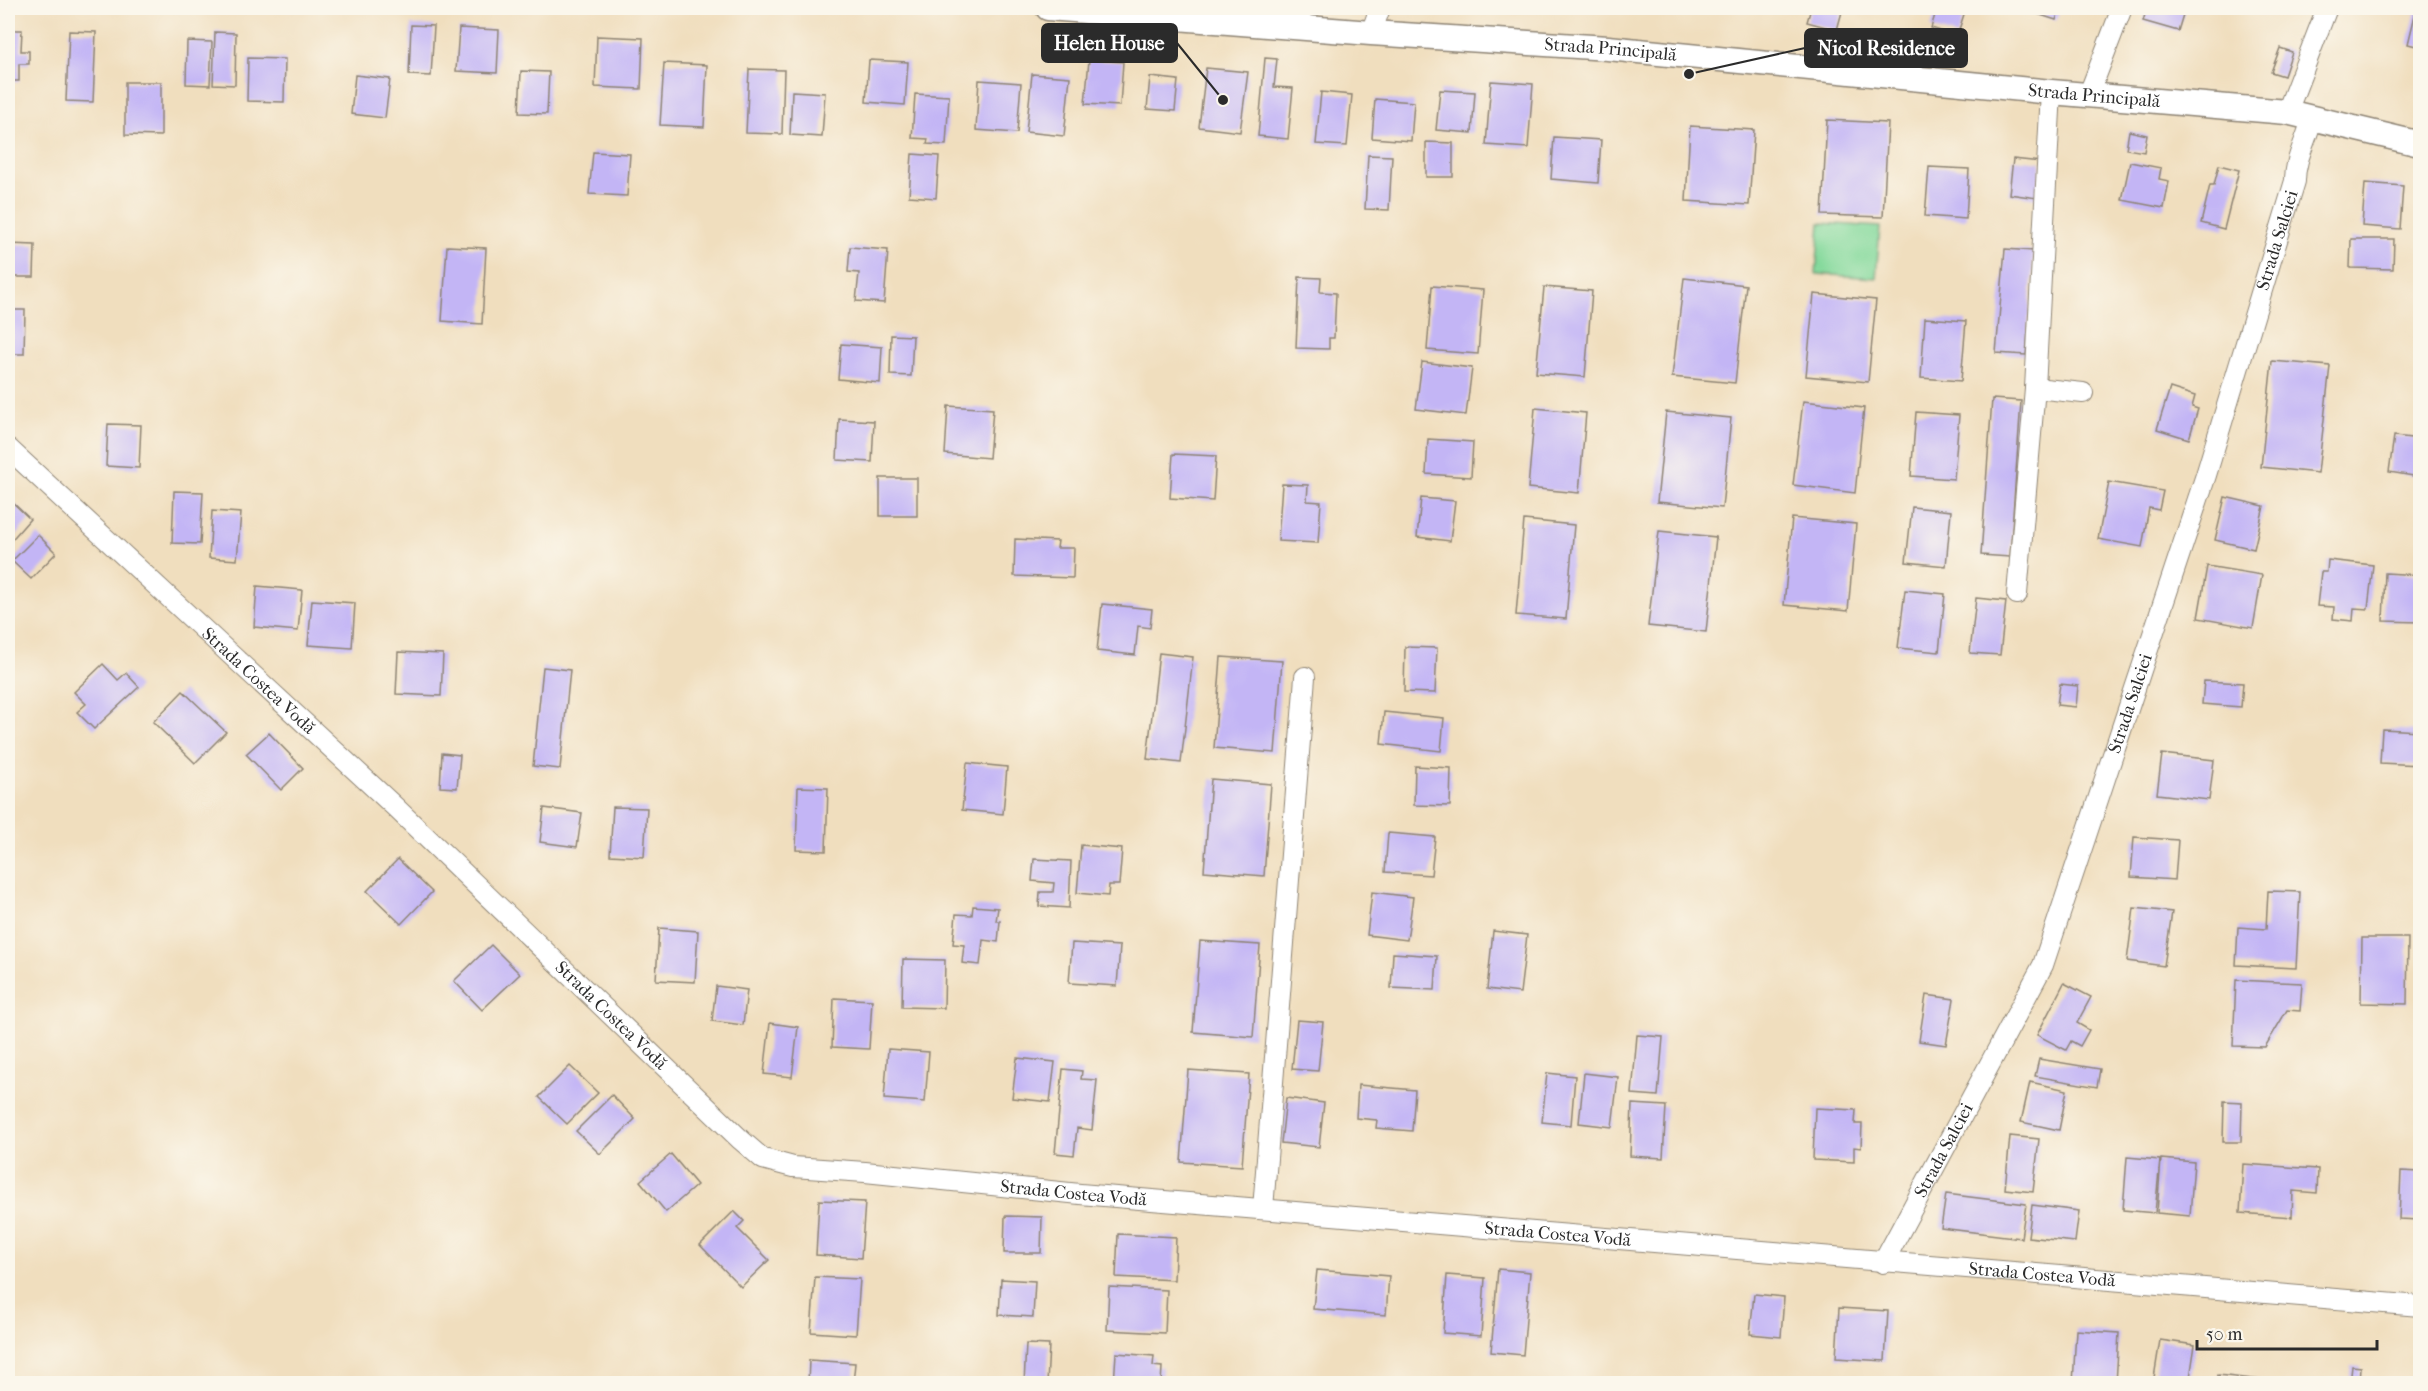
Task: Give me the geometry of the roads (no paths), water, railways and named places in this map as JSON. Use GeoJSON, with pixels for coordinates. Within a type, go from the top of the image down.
{"type":"FeatureCollection","features":[{"type":"Feature","properties":{"kind":"street","name":"Strada Principală"},"geometry":{"type":"LineString","coordinates":[[1048,8],[1167,12],[1371,33],[1655,52],[2051,92],[2287,112],[2421,144]]}},
{"type":"Feature","properties":{"kind":"street"},"geometry":{"type":"LineString","coordinates":[[1371,33],[1380,8]]}},
{"type":"Feature","properties":{"kind":"street"},"geometry":{"type":"LineString","coordinates":[[2090,94],[2122,8]]}},
{"type":"Feature","properties":{"kind":"street"},"geometry":{"type":"LineString","coordinates":[[2287,112],[2327,8]]}},
{"type":"Feature","properties":{"kind":"street"},"geometry":{"type":"LineString","coordinates":[[2017,594],[2035,388],[2051,92]]}},
{"type":"Feature","properties":{"kind":"street","name":"Strada Salciei"},"geometry":{"type":"LineString","coordinates":[[1883,1263],[2043,965],[2206,475],[2295,181],[2295,168],[2300,151],[2307,140],[2312,118]]}},
{"type":"Feature","properties":{"kind":"street"},"geometry":{"type":"LineString","coordinates":[[2035,388],[2083,393]]}},
{"type":"Feature","properties":{"kind":"street","name":"Strada Costea Vodă"},"geometry":{"type":"LineString","coordinates":[[8,447],[394,806],[741,1140],[764,1159],[793,1167],[1080,1194],[1883,1263],[2421,1306]]}},
{"type":"Feature","properties":{"kind":"street"},"geometry":{"type":"LineString","coordinates":[[1263,1209],[1305,677]]}},
{"type":"Feature","properties":{"kind":"place","name":"Nicol Residence"},"geometry":{"type":"Point","coordinates":[1689,74]}},
{"type":"Feature","properties":{"kind":"place","name":"Helen House"},"geometry":{"type":"Point","coordinates":[1223,100]}}]}
